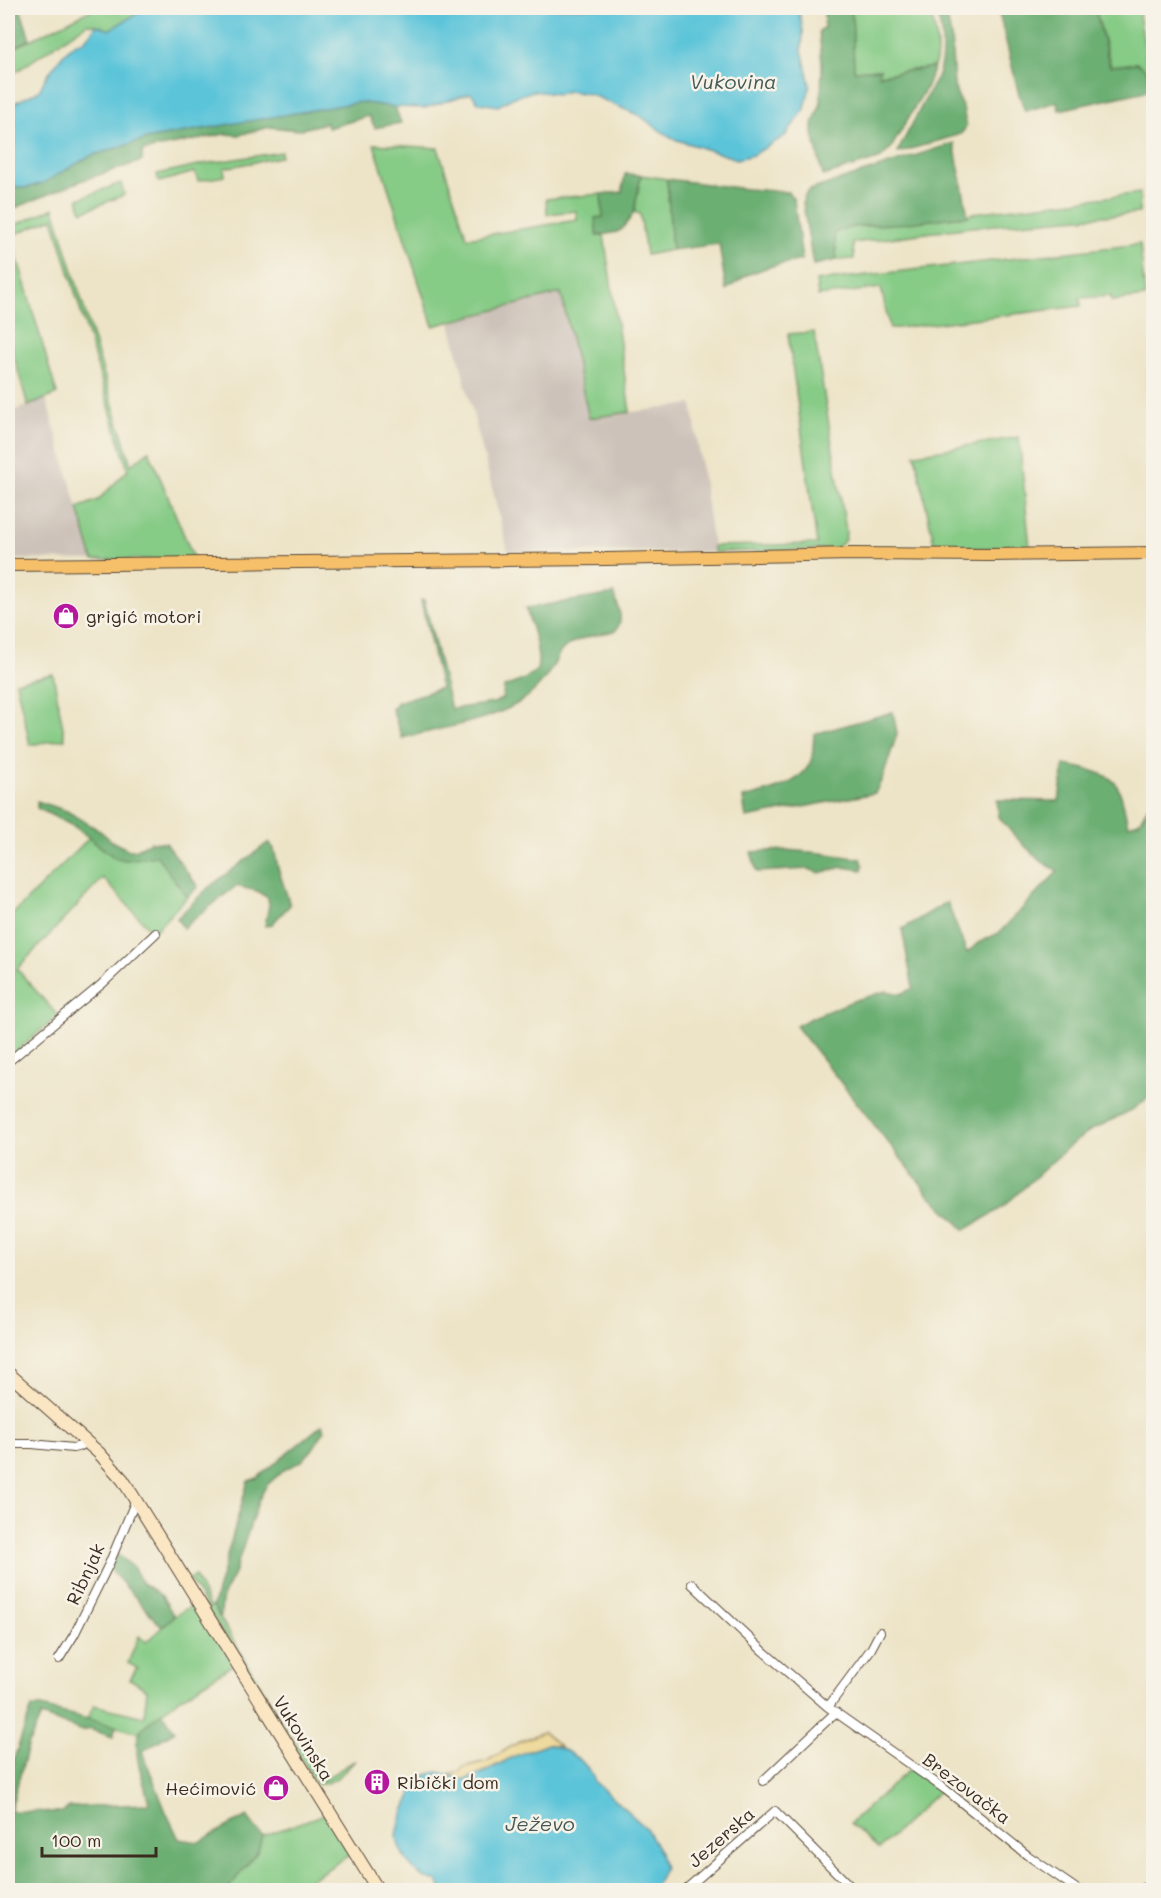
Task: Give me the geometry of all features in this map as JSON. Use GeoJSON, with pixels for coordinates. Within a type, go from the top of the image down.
{"type":"FeatureCollection","features":[{"type":"Feature","properties":{"kind":"main road"},"geometry":{"type":"LineString","coordinates":[[8,565],[853,554],[1154,553]]}},
{"type":"Feature","properties":{"kind":"main road","name":"Vukovinska"},"geometry":{"type":"LineString","coordinates":[[8,1372],[114,1468],[378,1890]]}},
{"type":"Feature","properties":{"kind":"main road"},"geometry":{"type":"LineString","coordinates":[[1145,1890],[1154,1883]]}},
{"type":"Feature","properties":{"kind":"street"},"geometry":{"type":"LineString","coordinates":[[8,1062],[102,984],[156,933]]}},
{"type":"Feature","properties":{"kind":"street"},"geometry":{"type":"LineString","coordinates":[[8,1444],[73,1448],[86,1442]]}},
{"type":"Feature","properties":{"kind":"street","name":"Ribnjak"},"geometry":{"type":"LineString","coordinates":[[59,1659],[74,1635],[110,1564],[136,1500]]}},
{"type":"Feature","properties":{"kind":"street","name":"Brezovačka"},"geometry":{"type":"LineString","coordinates":[[692,1584],[763,1651],[832,1709],[946,1790],[1027,1855],[1078,1890]]}},
{"type":"Feature","properties":{"kind":"street"},"geometry":{"type":"LineString","coordinates":[[763,1781],[832,1709],[880,1632]]}},
{"type":"Feature","properties":{"kind":"street","name":"Jezerska"},"geometry":{"type":"LineString","coordinates":[[686,1890],[776,1811],[854,1890]]}},
{"type":"Feature","properties":{"kind":"shaded area"},"geometry":{"type":"Polygon","coordinates":[[[561,292],[589,418],[692,404],[714,552],[508,551],[450,323],[561,292]]]}},
{"type":"Feature","properties":{"kind":"shaded area"},"geometry":{"type":"Polygon","coordinates":[[[46,399],[93,560],[11,559],[8,548],[8,413],[46,399]]]}},
{"type":"Feature","properties":{"kind":"green space"},"geometry":{"type":"Polygon","coordinates":[[[8,8],[20,8],[30,39],[8,51],[8,8]]]}},
{"type":"Feature","properties":{"kind":"green space"},"geometry":{"type":"Polygon","coordinates":[[[95,8],[147,8],[109,30],[87,24],[8,77],[8,51],[95,8]]]}},
{"type":"Feature","properties":{"kind":"green space"},"geometry":{"type":"Polygon","coordinates":[[[824,8],[852,8],[854,71],[880,69],[879,75],[934,67],[927,86],[891,148],[881,158],[823,176],[813,134],[813,124],[821,103],[822,63],[819,31],[824,28],[824,8]]]}},
{"type":"Feature","properties":{"kind":"green space"},"geometry":{"type":"Polygon","coordinates":[[[852,8],[929,8],[937,45],[934,67],[879,75],[879,69],[854,71],[852,8]]]}},
{"type":"Feature","properties":{"kind":"green space"},"geometry":{"type":"Polygon","coordinates":[[[936,8],[945,8],[951,36],[954,86],[964,112],[966,127],[961,134],[898,153],[939,73],[942,40],[936,8]]]}},
{"type":"Feature","properties":{"kind":"green space"},"geometry":{"type":"Polygon","coordinates":[[[998,8],[1095,8],[1110,66],[1137,63],[1147,70],[1151,90],[1059,110],[1057,102],[1025,111],[998,8]]]}},
{"type":"Feature","properties":{"kind":"green space"},"geometry":{"type":"Polygon","coordinates":[[[1095,8],[1138,8],[1147,63],[1153,62],[1153,89],[1151,90],[1147,70],[1111,66],[1095,8]]]}},
{"type":"Feature","properties":{"kind":"green space"},"geometry":{"type":"Polygon","coordinates":[[[359,102],[395,107],[401,123],[375,128],[369,116],[328,128],[326,123],[298,130],[269,127],[239,135],[225,134],[142,151],[142,161],[83,180],[8,211],[8,186],[26,188],[43,183],[90,156],[150,138],[359,102]]]}},
{"type":"Feature","properties":{"kind":"green space"},"geometry":{"type":"Polygon","coordinates":[[[954,143],[968,216],[852,227],[834,233],[837,260],[813,265],[803,203],[805,195],[810,190],[954,143]]]}},
{"type":"Feature","properties":{"kind":"green space"},"geometry":{"type":"Polygon","coordinates":[[[374,144],[438,148],[467,238],[577,220],[576,211],[547,214],[546,199],[601,194],[603,218],[597,236],[604,235],[630,412],[589,418],[561,293],[433,326],[374,144]]]}},
{"type":"Feature","properties":{"kind":"green space"},"geometry":{"type":"Polygon","coordinates":[[[281,152],[281,157],[224,168],[225,176],[198,181],[195,172],[159,182],[157,174],[203,164],[281,152]]]}},
{"type":"Feature","properties":{"kind":"green space"},"geometry":{"type":"Polygon","coordinates":[[[625,174],[641,175],[634,212],[622,229],[597,236],[595,218],[603,217],[601,194],[622,192],[625,174]]]}},
{"type":"Feature","properties":{"kind":"green space"},"geometry":{"type":"Polygon","coordinates":[[[641,175],[667,179],[672,250],[646,255],[640,214],[634,212],[641,175]]]}},
{"type":"Feature","properties":{"kind":"green space"},"geometry":{"type":"Polygon","coordinates":[[[667,179],[788,192],[794,200],[802,260],[768,267],[747,275],[726,290],[719,244],[672,250],[667,179]]]}},
{"type":"Feature","properties":{"kind":"green space"},"geometry":{"type":"Polygon","coordinates":[[[121,183],[124,195],[82,212],[78,199],[121,183]]]}},
{"type":"Feature","properties":{"kind":"green space"},"geometry":{"type":"Polygon","coordinates":[[[1140,193],[1139,213],[971,227],[853,243],[854,259],[837,260],[834,233],[846,228],[968,216],[973,213],[1140,193]]]}},
{"type":"Feature","properties":{"kind":"green space"},"geometry":{"type":"Polygon","coordinates":[[[54,208],[131,465],[149,451],[194,559],[93,560],[78,508],[98,500],[128,470],[53,218],[11,236],[57,394],[28,406],[8,335],[8,228],[54,208]]]}},
{"type":"Feature","properties":{"kind":"green space"},"geometry":{"type":"Polygon","coordinates":[[[1140,244],[1145,297],[1111,301],[1111,296],[1080,298],[1081,306],[890,329],[881,288],[818,296],[816,281],[1140,244]]]}},
{"type":"Feature","properties":{"kind":"green space"},"geometry":{"type":"Polygon","coordinates":[[[814,332],[846,531],[845,540],[834,549],[714,552],[713,546],[817,544],[788,334],[814,332]]]}},
{"type":"Feature","properties":{"kind":"green space"},"geometry":{"type":"Polygon","coordinates":[[[1019,437],[1030,548],[935,548],[915,454],[1019,437]]]}},
{"type":"Feature","properties":{"kind":"green space"},"geometry":{"type":"Polygon","coordinates":[[[614,594],[620,618],[615,631],[581,639],[563,649],[539,685],[520,702],[508,709],[479,719],[402,738],[392,709],[398,702],[441,688],[421,600],[424,600],[451,709],[494,703],[503,698],[504,687],[523,680],[537,670],[537,647],[526,608],[614,594]]]}},
{"type":"Feature","properties":{"kind":"green space"},"geometry":{"type":"Polygon","coordinates":[[[53,674],[65,739],[30,745],[16,682],[53,674]]]}},
{"type":"Feature","properties":{"kind":"green space"},"geometry":{"type":"Polygon","coordinates":[[[893,712],[897,734],[883,777],[875,793],[746,818],[743,798],[781,787],[805,771],[812,756],[814,734],[893,712]]]}},
{"type":"Feature","properties":{"kind":"green space"},"geometry":{"type":"Polygon","coordinates":[[[1064,765],[1092,771],[1112,780],[1124,804],[1128,825],[1139,822],[1153,798],[1153,1094],[1133,1109],[1088,1132],[1067,1148],[1002,1208],[965,1230],[929,1194],[796,1026],[853,1001],[886,991],[901,994],[913,988],[902,929],[947,902],[967,953],[978,943],[999,933],[1058,871],[1039,860],[1013,834],[999,817],[997,800],[1059,801],[1064,765]]]}},
{"type":"Feature","properties":{"kind":"green space"},"geometry":{"type":"Polygon","coordinates":[[[37,801],[67,811],[129,850],[135,850],[151,842],[166,843],[198,887],[187,897],[157,856],[126,860],[115,858],[75,827],[37,808],[37,801]]]}},
{"type":"Feature","properties":{"kind":"green space"},"geometry":{"type":"Polygon","coordinates":[[[89,838],[120,858],[135,859],[157,855],[187,897],[153,933],[103,878],[17,969],[58,1016],[10,1057],[8,1049],[8,919],[89,838]]]}},
{"type":"Feature","properties":{"kind":"green space"},"geometry":{"type":"Polygon","coordinates":[[[269,842],[274,849],[290,905],[272,924],[265,926],[268,898],[257,891],[236,886],[183,928],[177,918],[208,888],[269,842]]]}},
{"type":"Feature","properties":{"kind":"green space"},"geometry":{"type":"Polygon","coordinates":[[[786,850],[861,859],[862,870],[843,867],[819,873],[809,869],[757,872],[751,852],[786,850]]]}},
{"type":"Feature","properties":{"kind":"green space"},"geometry":{"type":"Polygon","coordinates":[[[322,1425],[325,1430],[302,1461],[284,1470],[266,1486],[258,1502],[234,1574],[223,1595],[220,1618],[213,1606],[248,1481],[257,1478],[322,1425]]]}},
{"type":"Feature","properties":{"kind":"green space"},"geometry":{"type":"Polygon","coordinates":[[[117,1554],[134,1568],[142,1583],[162,1596],[174,1616],[162,1627],[110,1569],[117,1554]]]}},
{"type":"Feature","properties":{"kind":"green space"},"geometry":{"type":"Polygon","coordinates":[[[195,1576],[210,1608],[213,1606],[290,1736],[323,1780],[356,1760],[339,1776],[323,1784],[317,1784],[189,1579],[195,1576]]]}},
{"type":"Feature","properties":{"kind":"green space"},"geometry":{"type":"Polygon","coordinates":[[[196,1603],[234,1664],[172,1704],[139,1733],[87,1719],[94,1705],[144,1717],[147,1690],[130,1679],[137,1668],[128,1663],[139,1636],[146,1642],[174,1616],[196,1603]]]}},
{"type":"Feature","properties":{"kind":"green space"},"geometry":{"type":"Polygon","coordinates":[[[32,1707],[41,1707],[116,1726],[113,1737],[89,1729],[83,1731],[41,1716],[29,1743],[10,1811],[63,1812],[69,1807],[149,1804],[138,1760],[137,1742],[143,1728],[162,1712],[175,1731],[142,1751],[179,1839],[199,1842],[247,1816],[262,1836],[258,1851],[227,1890],[8,1890],[8,1775],[32,1707]]]}},
{"type":"Feature","properties":{"kind":"green space"},"geometry":{"type":"Polygon","coordinates":[[[910,1769],[939,1791],[879,1849],[850,1823],[910,1769]]]}},
{"type":"Feature","properties":{"kind":"green space"},"geometry":{"type":"Polygon","coordinates":[[[325,1814],[351,1854],[294,1890],[227,1890],[258,1851],[262,1836],[325,1814]]]}},
{"type":"Feature","properties":{"kind":"sand"},"geometry":{"type":"Polygon","coordinates":[[[543,1732],[561,1747],[548,1744],[470,1778],[461,1780],[449,1774],[459,1772],[463,1767],[487,1761],[519,1742],[543,1732]]]}},
{"type":"Feature","properties":{"kind":"water","name":"Vukovina"},"geometry":{"type":"Polygon","coordinates":[[[147,8],[798,8],[803,30],[802,50],[810,85],[805,109],[785,136],[753,155],[737,159],[671,138],[640,116],[590,94],[568,91],[558,94],[533,91],[512,98],[498,106],[479,103],[471,93],[425,108],[359,102],[150,138],[90,156],[43,183],[26,188],[8,186],[8,106],[39,91],[46,77],[62,56],[74,44],[84,41],[97,25],[109,30],[147,8]]]}},
{"type":"Feature","properties":{"kind":"water","name":"Ježevo"},"geometry":{"type":"Polygon","coordinates":[[[548,1744],[563,1749],[583,1763],[595,1782],[646,1828],[660,1853],[664,1869],[654,1888],[650,1890],[443,1890],[437,1881],[424,1877],[414,1870],[400,1849],[397,1836],[405,1809],[422,1779],[438,1772],[467,1779],[513,1757],[548,1744]]]}},
{"type":"Feature","properties":{"kind":"place","name":"grigić motori"},"geometry":{"type":"Point","coordinates":[66,616]}},
{"type":"Feature","properties":{"kind":"place","name":"Ribički dom"},"geometry":{"type":"Point","coordinates":[377,1782]}},
{"type":"Feature","properties":{"kind":"place","name":"Hećimović"},"geometry":{"type":"Point","coordinates":[276,1788]}}]}
